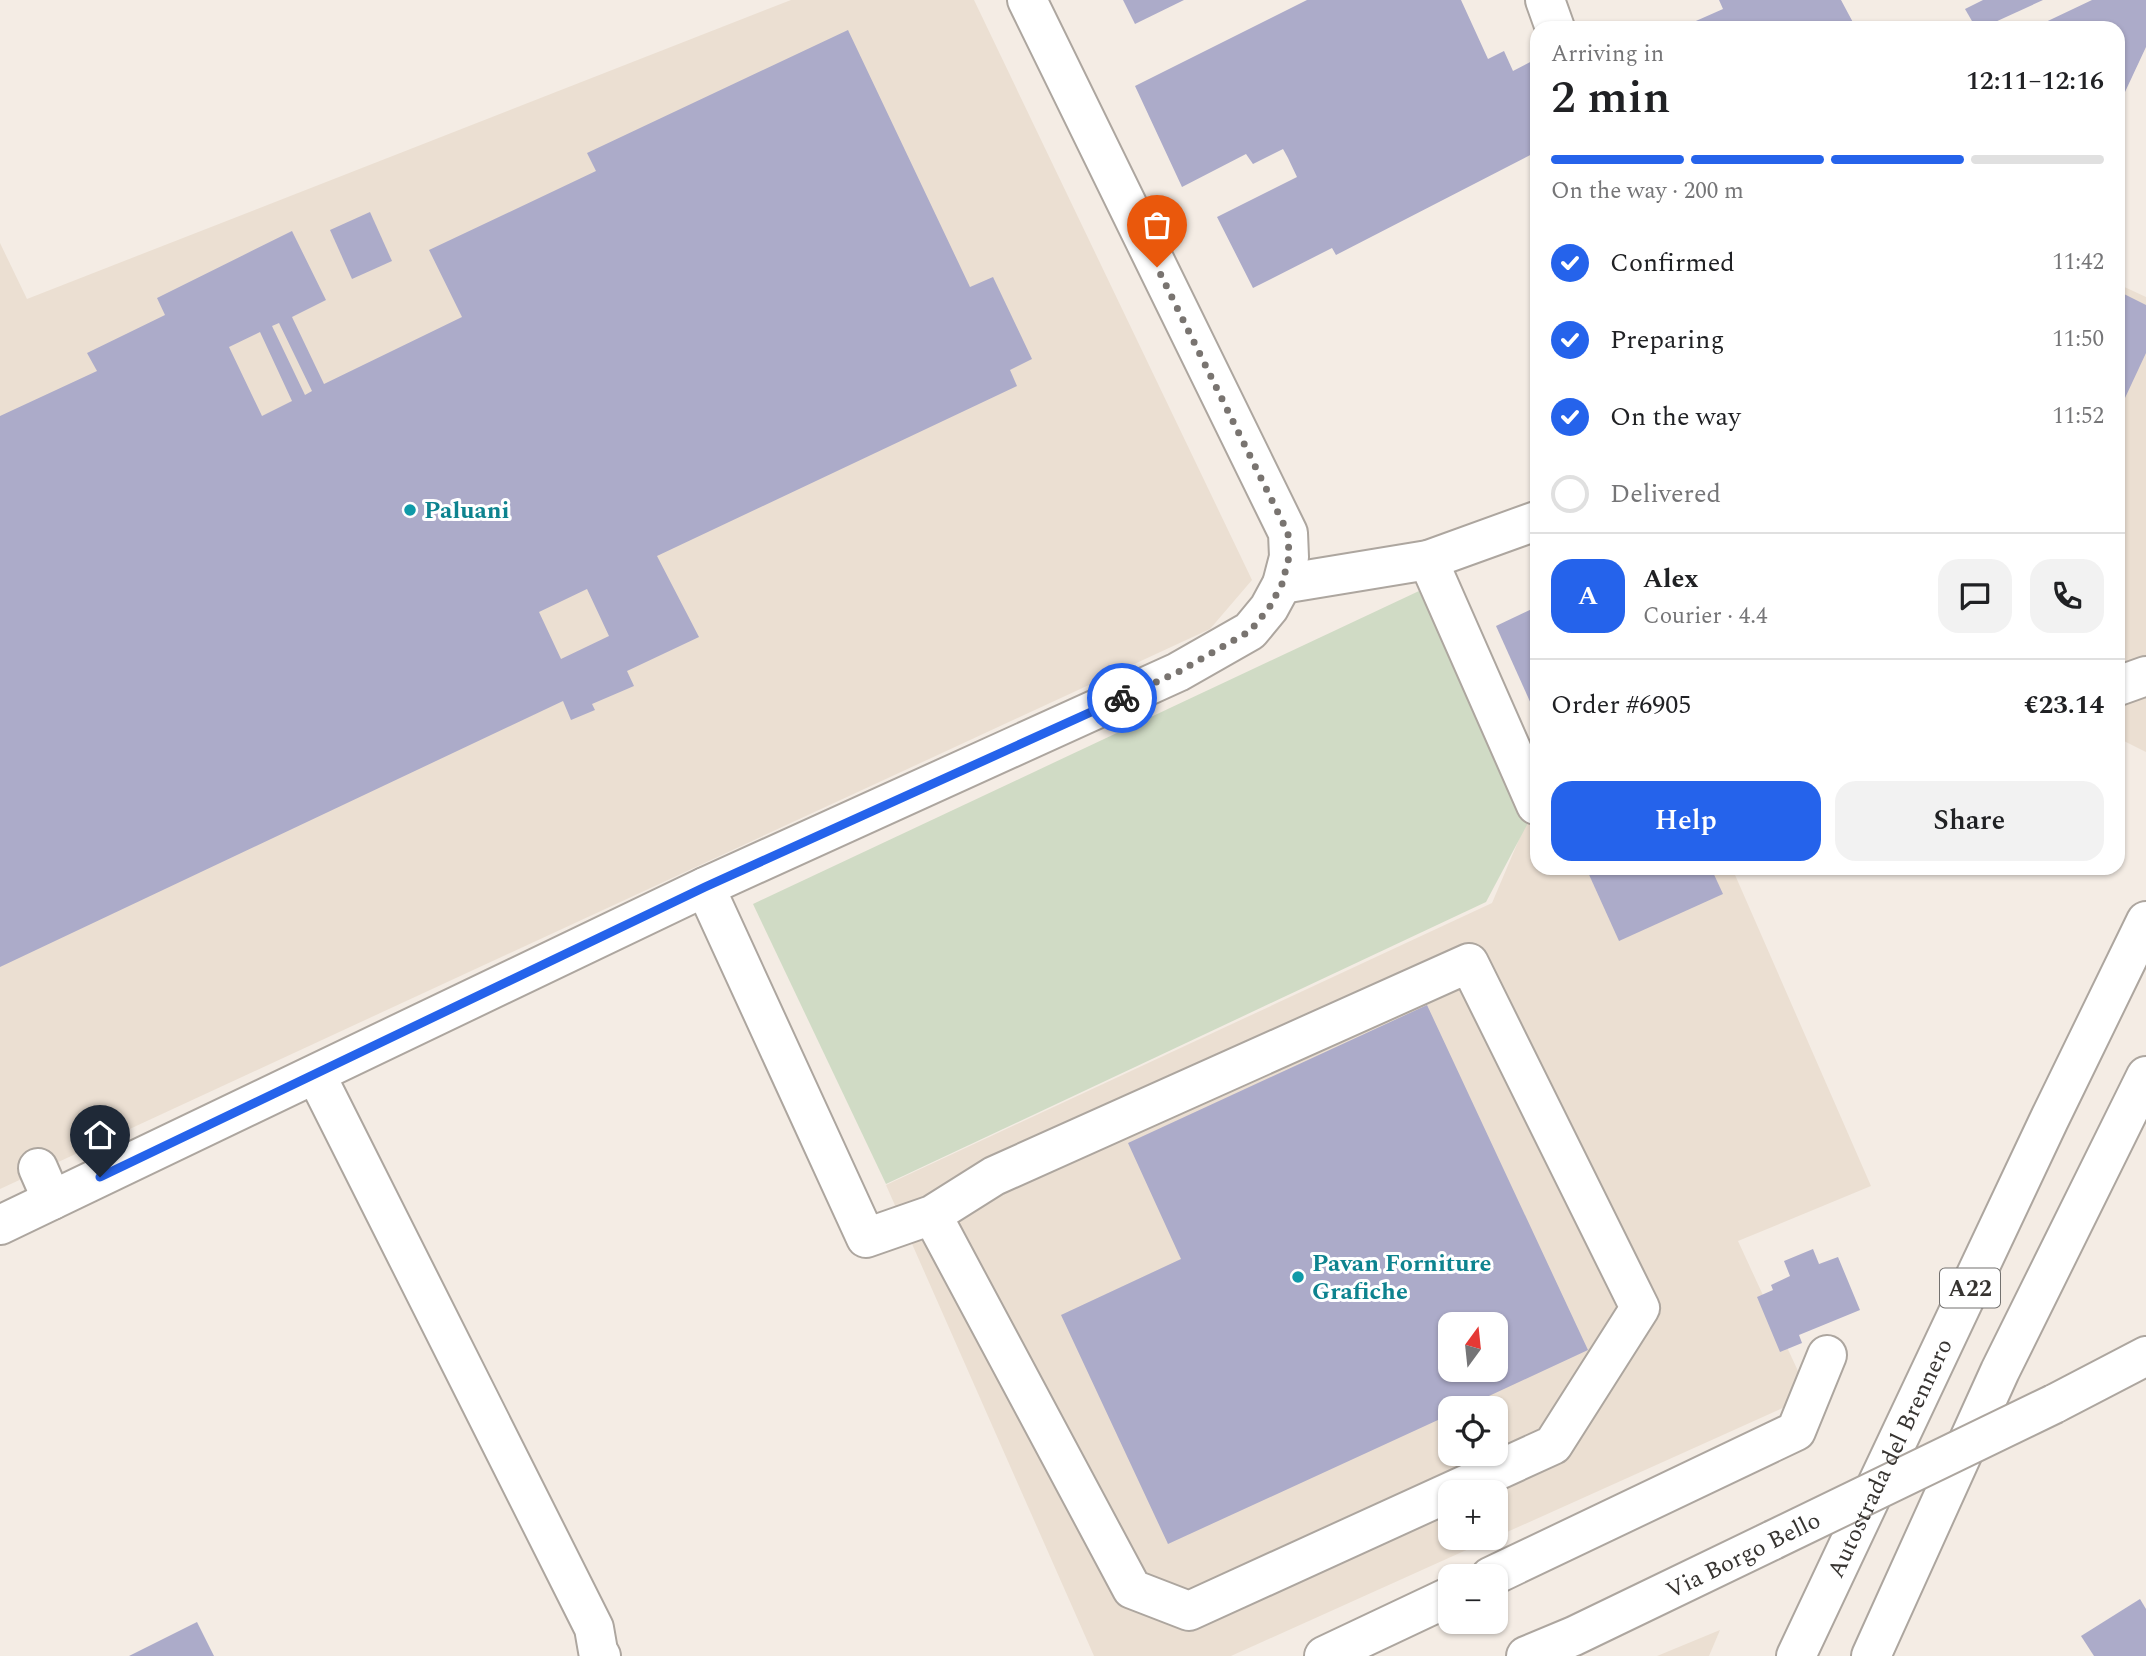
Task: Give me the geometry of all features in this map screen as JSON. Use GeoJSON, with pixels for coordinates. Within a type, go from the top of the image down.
{"type":"FeatureCollection","features":[{"type":"Feature","properties":{"kind":"main road"},"geometry":{"type":"LineString","coordinates":[[0,1225],[45,1184],[316,1075],[705,887],[1178,672],[1250,631],[1269,608],[1282,584],[1289,557],[1288,533],[1027,0]]}},
{"type":"Feature","properties":{"kind":"main road"},"geometry":{"type":"LineString","coordinates":[[1545,0],[1552,21]]}},
{"type":"Feature","properties":{"kind":"main road"},"geometry":{"type":"LineString","coordinates":[[1282,584],[1428,560],[1530,523]]}},
{"type":"Feature","properties":{"kind":"main road"},"geometry":{"type":"LineString","coordinates":[[1428,560],[1530,791]]}},
{"type":"Feature","properties":{"kind":"main road"},"geometry":{"type":"LineString","coordinates":[[2125,684],[2146,676]]}},
{"type":"Feature","properties":{"kind":"main road"},"geometry":{"type":"LineString","coordinates":[[705,887],[866,1238],[932,1215],[994,1176],[1469,963],[1640,1307],[1553,1445],[1189,1611],[1132,1589],[932,1215]]}},
{"type":"Feature","properties":{"kind":"main road","name":"Autostrada del Brennero"},"geometry":{"type":"LineString","coordinates":[[1796,1656],[2146,921]]}},
{"type":"Feature","properties":{"kind":"main road"},"geometry":{"type":"LineString","coordinates":[[316,1075],[594,1628],[601,1656]]}},
{"type":"Feature","properties":{"kind":"main road","name":"A22"},"geometry":{"type":"LineString","coordinates":[[1871,1656],[2000,1371],[2146,1076]]}},
{"type":"Feature","properties":{"kind":"main road"},"geometry":{"type":"LineString","coordinates":[[1508,1568],[1796,1431],[1827,1355]]}},
{"type":"Feature","properties":{"kind":"main road","name":"Via Borgo Bello"},"geometry":{"type":"LineString","coordinates":[[1526,1656],[1574,1636],[1773,1540],[2054,1404],[2146,1356]]}},
{"type":"Feature","properties":{"kind":"main road"},"geometry":{"type":"LineString","coordinates":[[1324,1656],[1438,1602]]}},
{"type":"Feature","properties":{"kind":"shaded area"},"geometry":{"type":"Polygon","coordinates":[[[791,0],[974,0],[1252,580],[1210,629],[0,1189],[0,243],[27,299],[791,0]]]}},
{"type":"Feature","properties":{"kind":"shaded area"},"geometry":{"type":"Polygon","coordinates":[[[2125,287],[2146,297],[2146,752],[2125,742],[2125,287]]]}},
{"type":"Feature","properties":{"kind":"shaded area"},"geometry":{"type":"Polygon","coordinates":[[[1530,815],[1530,875],[1735,875],[1871,1186],[1738,1241],[1804,1384],[1787,1406],[1508,1532],[1508,1480],[1438,1480],[1438,1550],[1466,1550],[1231,1656],[1094,1656],[886,1185],[1492,903],[1530,815]]]}},
{"type":"Feature","properties":{"kind":"shaded area"},"geometry":{"type":"Polygon","coordinates":[[[1720,1630],[1709,1656],[1657,1656],[1720,1630]]]}},
{"type":"Feature","properties":{"kind":"green space"},"geometry":{"type":"Polygon","coordinates":[[[1419,591],[1529,821],[1486,902],[886,1184],[753,904],[1419,591]]]}},
{"type":"Feature","properties":{"kind":"building"},"geometry":{"type":"Polygon","coordinates":[[[1123,0],[1184,0],[1135,24],[1123,0]]]}},
{"type":"Feature","properties":{"kind":"building"},"geometry":{"type":"Polygon","coordinates":[[[1307,0],[1461,0],[1488,59],[1504,51],[1513,71],[1530,62],[1530,155],[1336,255],[1332,248],[1253,288],[1217,217],[1297,177],[1283,149],[1253,164],[1246,154],[1182,187],[1135,86],[1307,0]]]}},
{"type":"Feature","properties":{"kind":"building"},"geometry":{"type":"Polygon","coordinates":[[[1719,0],[1841,0],[1852,21],[1696,21],[1723,9],[1719,0]]]}},
{"type":"Feature","properties":{"kind":"building"},"geometry":{"type":"Polygon","coordinates":[[[1983,0],[2043,0],[1997,21],[1972,21],[1965,9],[1983,0]]]}},
{"type":"Feature","properties":{"kind":"building"},"geometry":{"type":"Polygon","coordinates":[[[2092,0],[2146,0],[2146,47],[2125,92],[2125,21],[2048,21],[2092,0]]]}},
{"type":"Feature","properties":{"kind":"building","name":"Paluani"},"geometry":{"type":"Polygon","coordinates":[[[848,30],[970,287],[993,277],[1032,359],[1010,370],[1017,386],[657,556],[699,637],[627,671],[634,686],[592,704],[595,710],[571,720],[563,701],[0,967],[0,416],[97,371],[87,353],[165,315],[157,298],[292,231],[326,300],[292,317],[324,384],[462,317],[429,250],[596,171],[587,153],[848,30]],[[279,323],[272,326],[305,395],[312,391],[279,323]],[[260,332],[229,347],[262,416],[292,401],[260,332]],[[587,589],[539,612],[561,659],[609,636],[587,589]]]}},
{"type":"Feature","properties":{"kind":"building"},"geometry":{"type":"Polygon","coordinates":[[[370,212],[392,261],[352,279],[330,230],[370,212]]]}},
{"type":"Feature","properties":{"kind":"building"},"geometry":{"type":"Polygon","coordinates":[[[2125,294],[2146,305],[2146,353],[2125,398],[2125,294]]]}},
{"type":"Feature","properties":{"kind":"building"},"geometry":{"type":"Polygon","coordinates":[[[1530,610],[1530,702],[1496,626],[1530,610]]]}},
{"type":"Feature","properties":{"kind":"building"},"geometry":{"type":"Polygon","coordinates":[[[1589,875],[1714,875],[1723,894],[1619,941],[1589,875]]]}},
{"type":"Feature","properties":{"kind":"building","name":"Pavan Forniture Grafiche"},"geometry":{"type":"Polygon","coordinates":[[[1427,1005],[1588,1350],[1489,1396],[1438,1396],[1438,1420],[1168,1544],[1061,1315],[1181,1259],[1128,1143],[1427,1005]]]}},
{"type":"Feature","properties":{"kind":"building"},"geometry":{"type":"Polygon","coordinates":[[[1813,1249],[1819,1264],[1838,1257],[1860,1310],[1799,1335],[1802,1343],[1780,1352],[1757,1297],[1773,1290],[1771,1285],[1790,1276],[1784,1261],[1813,1249]]]}},
{"type":"Feature","properties":{"kind":"building"},"geometry":{"type":"Polygon","coordinates":[[[2140,1599],[2146,1609],[2146,1656],[2094,1656],[2081,1636],[2140,1599]]]}},
{"type":"Feature","properties":{"kind":"building"},"geometry":{"type":"Polygon","coordinates":[[[197,1622],[214,1656],[129,1656],[197,1622]]]}},
{"type":"Feature","properties":{"kind":"way so far"},"geometry":{"type":"LineString","coordinates":[[1122,698],[1178,672],[1250,631],[1269,608],[1282,584],[1289,557],[1288,533],[1157,267]]}},
{"type":"Feature","properties":{"kind":"place","name":"Paluani"},"geometry":{"type":"Point","coordinates":[410,510]}},
{"type":"Feature","properties":{"kind":"place","name":"Pavan Forniture Grafiche"},"geometry":{"type":"Point","coordinates":[1298,1277]}},
{"type":"Feature","properties":{"kind":"route"},"geometry":{"type":"LineString","coordinates":[[100,1177],[705,887],[1122,698]]}}]}
